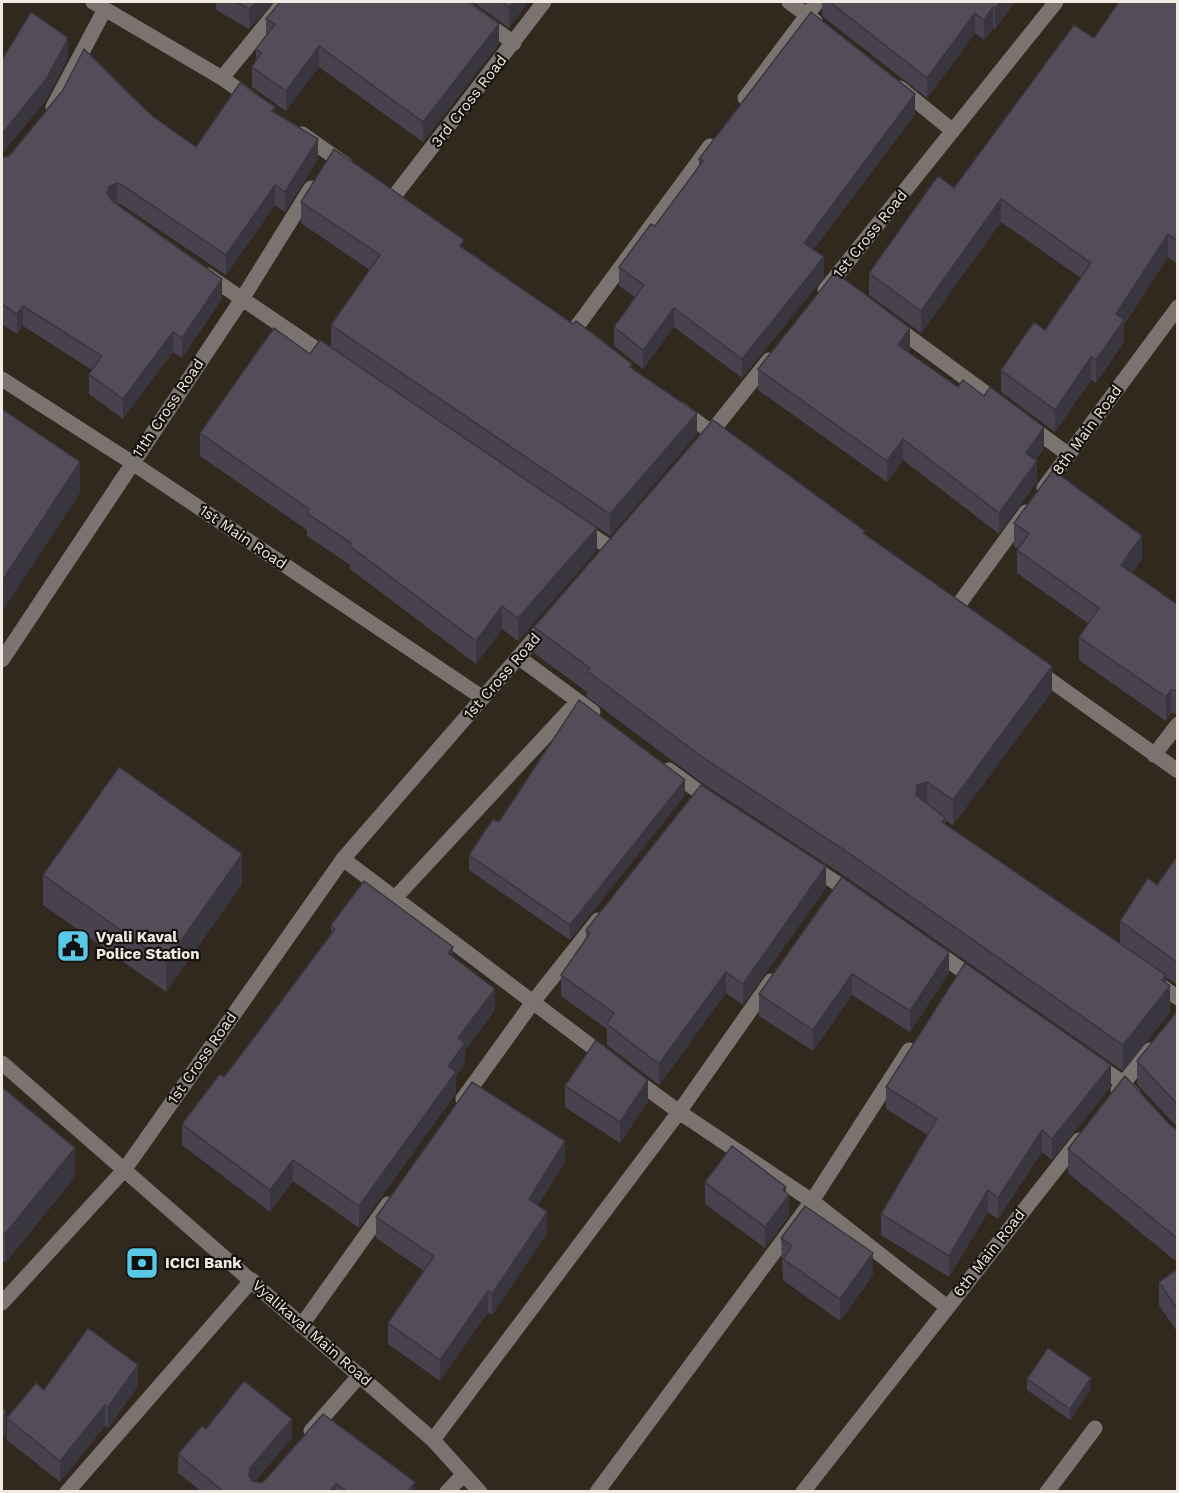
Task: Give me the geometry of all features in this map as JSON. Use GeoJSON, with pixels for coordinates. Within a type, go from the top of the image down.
{"type":"FeatureCollection","features":[{"type":"Feature","properties":{"kind":"street"},"geometry":{"type":"LineString","coordinates":[[222,78],[284,2]]}},
{"type":"Feature","properties":{"kind":"street"},"geometry":{"type":"LineString","coordinates":[[457,2],[514,43]]}},
{"type":"Feature","properties":{"kind":"street","name":"3rd Cross Road"},"geometry":{"type":"LineString","coordinates":[[393,199],[544,2]]}},
{"type":"Feature","properties":{"kind":"street"},"geometry":{"type":"LineString","coordinates":[[789,2],[825,29]]}},
{"type":"Feature","properties":{"kind":"street"},"geometry":{"type":"LineString","coordinates":[[737,110],[817,2]]}},
{"type":"Feature","properties":{"kind":"street","name":"1st Cross Road"},"geometry":{"type":"LineString","coordinates":[[819,298],[838,284],[953,130],[1056,2]]}},
{"type":"Feature","properties":{"kind":"street"},"geometry":{"type":"LineString","coordinates":[[42,121],[55,104],[99,5],[222,78],[268,110]]}},
{"type":"Feature","properties":{"kind":"street"},"geometry":{"type":"LineString","coordinates":[[889,80],[953,130]]}},
{"type":"Feature","properties":{"kind":"street"},"geometry":{"type":"LineString","coordinates":[[286,123],[326,165],[358,174]]}},
{"type":"Feature","properties":{"kind":"street"},"geometry":{"type":"LineString","coordinates":[[574,329],[723,129]]}},
{"type":"Feature","properties":{"kind":"street","name":"11th Cross Road"},"geometry":{"type":"LineString","coordinates":[[2,660],[131,462],[242,299],[326,165]]}},
{"type":"Feature","properties":{"kind":"street"},"geometry":{"type":"LineString","coordinates":[[194,266],[339,364]]}},
{"type":"Feature","properties":{"kind":"street","name":"8th Main Road"},"geometry":{"type":"LineString","coordinates":[[954,611],[1178,307]]}},
{"type":"Feature","properties":{"kind":"street"},"geometry":{"type":"LineString","coordinates":[[880,315],[1069,455]]}},
{"type":"Feature","properties":{"kind":"street"},"geometry":{"type":"LineString","coordinates":[[696,451],[776,352]]}},
{"type":"Feature","properties":{"kind":"street","name":"1st Main Road"},"geometry":{"type":"LineString","coordinates":[[2,379],[131,462],[483,698]]}},
{"type":"Feature","properties":{"kind":"street"},"geometry":{"type":"LineString","coordinates":[[666,398],[730,447]]}},
{"type":"Feature","properties":{"kind":"street"},"geometry":{"type":"LineString","coordinates":[[573,523],[612,549]]}},
{"type":"Feature","properties":{"kind":"street","name":"1st Cross Road"},"geometry":{"type":"LineString","coordinates":[[2,1302],[124,1168],[344,859],[557,612]]}},
{"type":"Feature","properties":{"kind":"street"},"geometry":{"type":"LineString","coordinates":[[518,657],[606,722]]}},
{"type":"Feature","properties":{"kind":"street"},"geometry":{"type":"LineString","coordinates":[[1021,659],[1178,771]]}},
{"type":"Feature","properties":{"kind":"street"},"geometry":{"type":"LineString","coordinates":[[394,898],[578,701]]}},
{"type":"Feature","properties":{"kind":"street"},"geometry":{"type":"LineString","coordinates":[[1154,755],[1178,724]]}},
{"type":"Feature","properties":{"kind":"street"},"geometry":{"type":"LineString","coordinates":[[652,758],[695,797],[727,811]]}},
{"type":"Feature","properties":{"kind":"street"},"geometry":{"type":"LineString","coordinates":[[344,859],[679,1112],[812,1201],[947,1307]]}},
{"type":"Feature","properties":{"kind":"street"},"geometry":{"type":"LineString","coordinates":[[802,860],[837,889],[868,904]]}},
{"type":"Feature","properties":{"kind":"street"},"geometry":{"type":"LineString","coordinates":[[451,1116],[533,1002],[605,911]]}},
{"type":"Feature","properties":{"kind":"street"},"geometry":{"type":"LineString","coordinates":[[915,937],[958,975],[990,990]]}},
{"type":"Feature","properties":{"kind":"street"},"geometry":{"type":"LineString","coordinates":[[433,1440],[679,1112],[780,970]]}},
{"type":"Feature","properties":{"kind":"street"},"geometry":{"type":"LineString","coordinates":[[1139,970],[1178,998]]}},
{"type":"Feature","properties":{"kind":"street"},"geometry":{"type":"LineString","coordinates":[[597,1491],[812,1201],[916,1040]]}},
{"type":"Feature","properties":{"kind":"street"},"geometry":{"type":"LineString","coordinates":[[1108,1102],[1157,1042]]}},
{"type":"Feature","properties":{"kind":"street"},"geometry":{"type":"LineString","coordinates":[[1085,1056],[1123,1083],[1146,1109]]}},
{"type":"Feature","properties":{"kind":"street","name":"Vyalikaval Main Road"},"geometry":{"type":"LineString","coordinates":[[2,1063],[433,1440],[480,1491]]}},
{"type":"Feature","properties":{"kind":"street","name":"6th Main Road"},"geometry":{"type":"LineString","coordinates":[[803,1491],[1086,1130]]}},
{"type":"Feature","properties":{"kind":"street"},"geometry":{"type":"LineString","coordinates":[[301,1326],[396,1193]]}},
{"type":"Feature","properties":{"kind":"street"},"geometry":{"type":"LineString","coordinates":[[67,1491],[252,1280]]}},
{"type":"Feature","properties":{"kind":"street"},"geometry":{"type":"LineString","coordinates":[[297,1447],[360,1375]]}},
{"type":"Feature","properties":{"kind":"street"},"geometry":{"type":"LineString","coordinates":[[1047,1491],[1095,1428]]}},
{"type":"Feature","properties":{"kind":"street"},"geometry":{"type":"LineString","coordinates":[[447,1491],[463,1475]]}},
{"type":"Feature","properties":{"kind":"building"},"geometry":{"type":"Polygon","coordinates":[[[236,2],[256,2],[249,9],[236,2]]]}},
{"type":"Feature","properties":{"kind":"building"},"geometry":{"type":"Polygon","coordinates":[[[280,2],[468,2],[499,24],[423,122],[319,46],[286,91],[252,67],[261,53],[256,49],[275,24],[266,19],[280,2]]]}},
{"type":"Feature","properties":{"kind":"building"},"geometry":{"type":"Polygon","coordinates":[[[501,2],[514,2],[509,7],[501,2]]]}},
{"type":"Feature","properties":{"kind":"building"},"geometry":{"type":"Polygon","coordinates":[[[830,2],[1000,2],[995,9],[993,7],[984,20],[975,13],[927,78],[830,2]]]}},
{"type":"Feature","properties":{"kind":"building"},"geometry":{"type":"Polygon","coordinates":[[[1119,2],[1178,2],[1178,241],[1168,234],[1116,314],[1124,320],[1096,360],[1091,357],[1055,410],[1001,370],[1034,322],[1045,330],[1091,263],[1001,199],[921,311],[869,273],[938,176],[954,188],[1074,25],[1094,38],[1119,2]]]}},
{"type":"Feature","properties":{"kind":"building"},"geometry":{"type":"Polygon","coordinates":[[[31,12],[68,38],[47,78],[2,134],[2,60],[31,12]]]}},
{"type":"Feature","properties":{"kind":"building"},"geometry":{"type":"Polygon","coordinates":[[[811,12],[915,94],[804,243],[824,257],[742,359],[674,308],[643,350],[614,327],[644,285],[619,267],[651,224],[655,226],[703,161],[699,159],[811,12]]]}},
{"type":"Feature","properties":{"kind":"building"},"geometry":{"type":"Polygon","coordinates":[[[84,49],[151,115],[196,147],[240,83],[275,107],[272,111],[318,139],[285,192],[275,185],[226,255],[122,185],[117,183],[109,187],[107,193],[112,201],[222,279],[182,338],[173,332],[123,399],[89,374],[102,356],[23,306],[17,314],[2,304],[2,158],[10,155],[63,90],[84,49]]]}},
{"type":"Feature","properties":{"kind":"building"},"geometry":{"type":"Polygon","coordinates":[[[334,149],[464,240],[460,246],[573,324],[576,321],[632,364],[630,367],[697,413],[610,514],[331,325],[380,255],[301,202],[334,149]]]}},
{"type":"Feature","properties":{"kind":"building"},"geometry":{"type":"Polygon","coordinates":[[[835,272],[910,328],[898,345],[958,387],[963,380],[984,396],[990,387],[1044,427],[1026,453],[1037,461],[999,513],[903,439],[887,461],[758,369],[835,272]]]}},
{"type":"Feature","properties":{"kind":"building"},"geometry":{"type":"Polygon","coordinates":[[[274,328],[310,354],[320,340],[597,528],[518,618],[502,606],[476,641],[350,546],[351,543],[307,513],[309,509],[200,433],[274,328]]]}},
{"type":"Feature","properties":{"kind":"building"},"geometry":{"type":"Polygon","coordinates":[[[2,409],[80,462],[2,581],[2,409]]]}},
{"type":"Feature","properties":{"kind":"building"},"geometry":{"type":"Polygon","coordinates":[[[713,420],[865,531],[863,533],[1052,666],[953,800],[927,782],[917,785],[916,795],[945,818],[942,822],[1166,975],[1162,980],[1170,986],[1123,1045],[846,851],[705,759],[587,671],[590,668],[534,627],[713,420]]]}},
{"type":"Feature","properties":{"kind":"building"},"geometry":{"type":"Polygon","coordinates":[[[1053,470],[1142,536],[1121,565],[1178,605],[1178,691],[1171,690],[1166,697],[1079,637],[1099,608],[1017,550],[1029,534],[1014,523],[1053,470]]]}},
{"type":"Feature","properties":{"kind":"building"},"geometry":{"type":"Polygon","coordinates":[[[579,700],[685,780],[570,925],[469,855],[493,819],[499,822],[579,700]]]}},
{"type":"Feature","properties":{"kind":"building"},"geometry":{"type":"Polygon","coordinates":[[[119,767],[242,854],[166,962],[43,875],[119,767]]]}},
{"type":"Feature","properties":{"kind":"building"},"geometry":{"type":"Polygon","coordinates":[[[701,785],[826,866],[743,984],[726,972],[659,1064],[607,1024],[614,1013],[561,975],[590,933],[586,930],[701,785]]]}},
{"type":"Feature","properties":{"kind":"building"},"geometry":{"type":"Polygon","coordinates":[[[1178,855],[1177,962],[1120,921],[1148,878],[1157,885],[1178,855]]]}},
{"type":"Feature","properties":{"kind":"building"},"geometry":{"type":"Polygon","coordinates":[[[842,877],[949,952],[910,1011],[852,974],[813,1030],[759,994],[842,877]]]}},
{"type":"Feature","properties":{"kind":"building"},"geometry":{"type":"Polygon","coordinates":[[[364,881],[453,947],[448,953],[495,989],[458,1038],[465,1043],[448,1066],[456,1072],[359,1206],[293,1160],[270,1190],[182,1124],[220,1074],[224,1077],[259,1031],[335,929],[331,925],[364,881]]]}},
{"type":"Feature","properties":{"kind":"building"},"geometry":{"type":"Polygon","coordinates":[[[965,963],[1111,1065],[1052,1139],[1042,1130],[998,1198],[988,1190],[949,1256],[881,1214],[937,1119],[886,1087],[965,963]]]}},
{"type":"Feature","properties":{"kind":"building"},"geometry":{"type":"Polygon","coordinates":[[[1178,1010],[1178,1105],[1137,1061],[1178,1010]]]}},
{"type":"Feature","properties":{"kind":"building"},"geometry":{"type":"Polygon","coordinates":[[[596,1040],[648,1080],[620,1122],[565,1086],[596,1040]]]}},
{"type":"Feature","properties":{"kind":"building"},"geometry":{"type":"Polygon","coordinates":[[[1125,1076],[1171,1126],[1178,1129],[1178,1239],[1068,1149],[1125,1076]]]}},
{"type":"Feature","properties":{"kind":"building"},"geometry":{"type":"Polygon","coordinates":[[[472,1082],[565,1141],[529,1199],[547,1212],[492,1294],[488,1291],[440,1360],[388,1323],[434,1256],[376,1217],[472,1082]]]}},
{"type":"Feature","properties":{"kind":"building"},"geometry":{"type":"Polygon","coordinates":[[[2,1087],[75,1148],[5,1234],[2,1232],[2,1087]]]}},
{"type":"Feature","properties":{"kind":"building"},"geometry":{"type":"Polygon","coordinates":[[[732,1146],[786,1187],[783,1190],[789,1195],[765,1227],[705,1182],[732,1146]]]}},
{"type":"Feature","properties":{"kind":"building"},"geometry":{"type":"Polygon","coordinates":[[[805,1206],[873,1253],[840,1299],[783,1259],[792,1246],[781,1238],[805,1206]]]}},
{"type":"Feature","properties":{"kind":"building"},"geometry":{"type":"Polygon","coordinates":[[[1178,1269],[1178,1310],[1159,1282],[1178,1269]]]}},
{"type":"Feature","properties":{"kind":"building"},"geometry":{"type":"Polygon","coordinates":[[[88,1328],[138,1365],[108,1407],[105,1405],[60,1461],[7,1418],[36,1383],[44,1390],[88,1328]]]}},
{"type":"Feature","properties":{"kind":"building"},"geometry":{"type":"Polygon","coordinates":[[[1048,1348],[1091,1378],[1070,1409],[1027,1379],[1048,1348]]]}},
{"type":"Feature","properties":{"kind":"building"},"geometry":{"type":"Polygon","coordinates":[[[244,1381],[292,1419],[250,1468],[249,1476],[252,1481],[261,1483],[265,1480],[323,1414],[415,1482],[408,1491],[347,1491],[336,1484],[330,1491],[223,1491],[178,1454],[202,1426],[206,1429],[244,1381]]]}},
{"type":"Feature","properties":{"kind":"place","name":"Vyali Kaval Police Station"},"geometry":{"type":"Point","coordinates":[73,946]}},
{"type":"Feature","properties":{"kind":"place","name":"ICICI Bank"},"geometry":{"type":"Point","coordinates":[142,1263]}}]}
